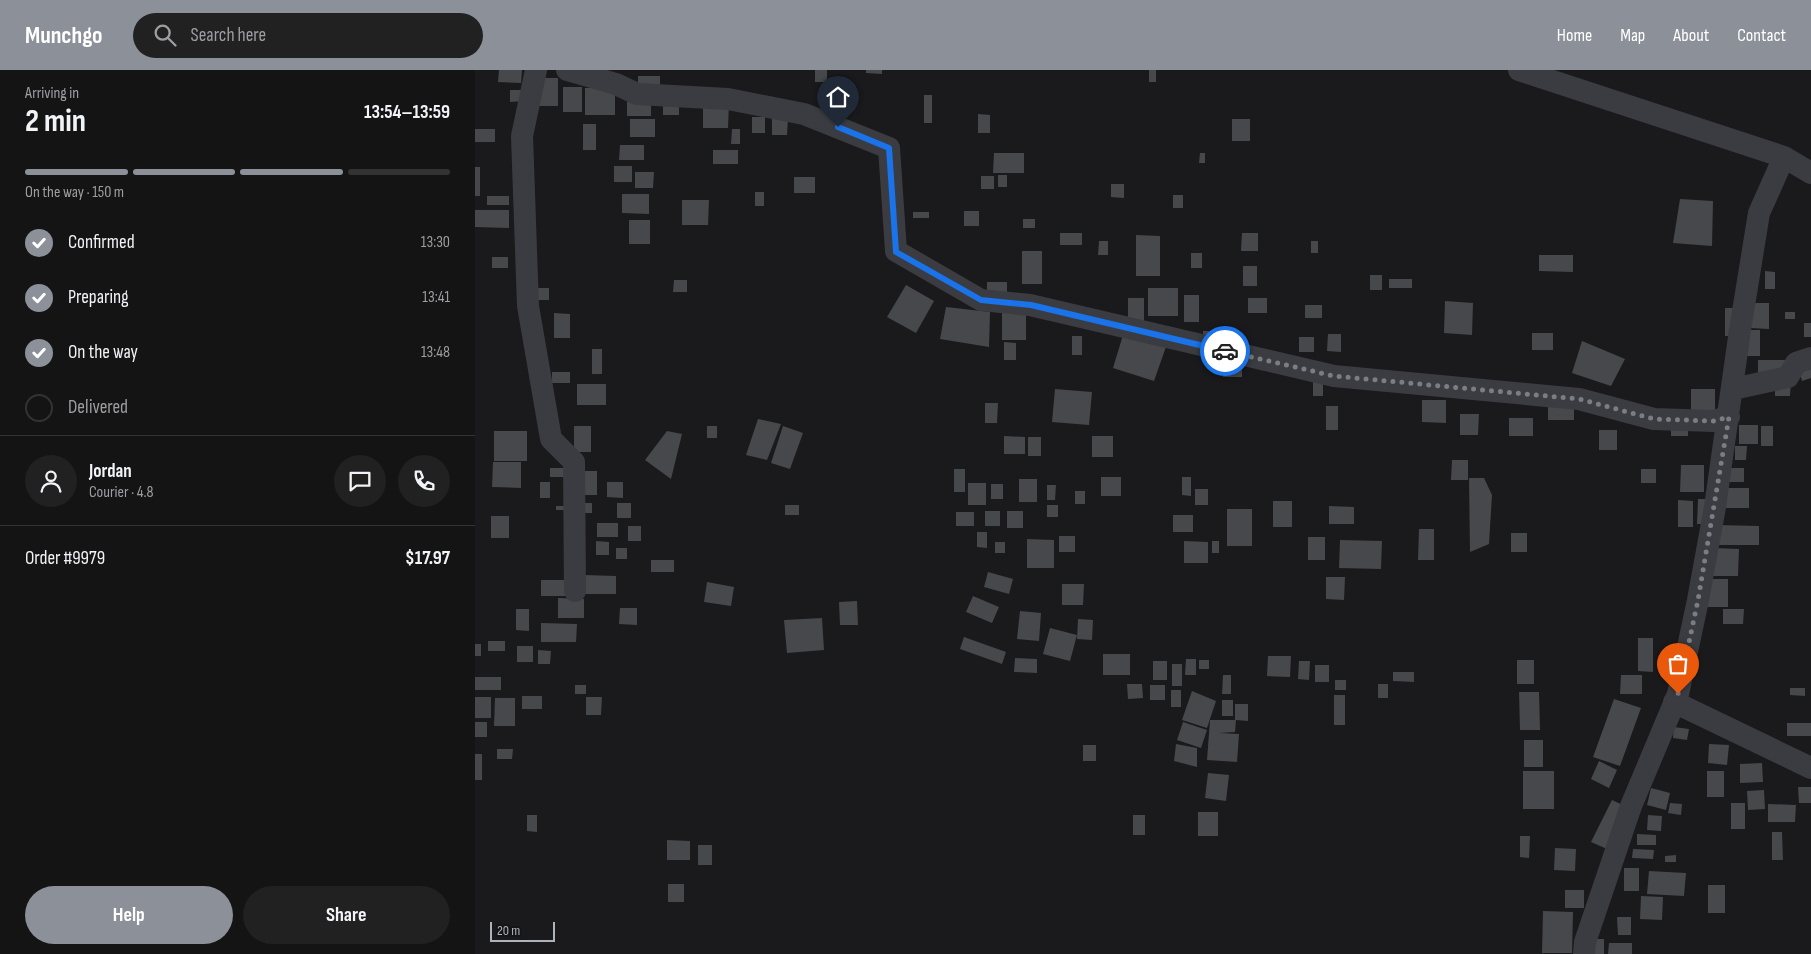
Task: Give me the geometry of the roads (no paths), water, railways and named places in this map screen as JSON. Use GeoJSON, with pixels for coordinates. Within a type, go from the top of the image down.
{"type":"FeatureCollection","features":[{"type":"Feature","properties":{"kind":"street"},"geometry":{"type":"LineString","coordinates":[[536,70],[522,136],[528,306],[551,439],[574,462],[575,591]]}},
{"type":"Feature","properties":{"kind":"street"},"geometry":{"type":"LineString","coordinates":[[567,70],[616,84],[637,94],[728,99],[804,114],[889,148],[896,252],[981,300],[1031,305],[1334,376],[1579,399],[1654,419],[1713,421],[1729,417]]}},
{"type":"Feature","properties":{"kind":"street"},"geometry":{"type":"LineString","coordinates":[[1519,70],[1784,157],[1811,173]]}},
{"type":"Feature","properties":{"kind":"street"},"geometry":{"type":"LineString","coordinates":[[1584,948],[1631,806],[1674,702],[1698,600],[1729,417],[1739,330],[1759,213],[1784,157]]}},
{"type":"Feature","properties":{"kind":"street"},"geometry":{"type":"LineString","coordinates":[[1733,389],[1788,378],[1796,363],[1811,358]]}},
{"type":"Feature","properties":{"kind":"street"},"geometry":{"type":"LineString","coordinates":[[1674,702],[1811,768]]}}]}
